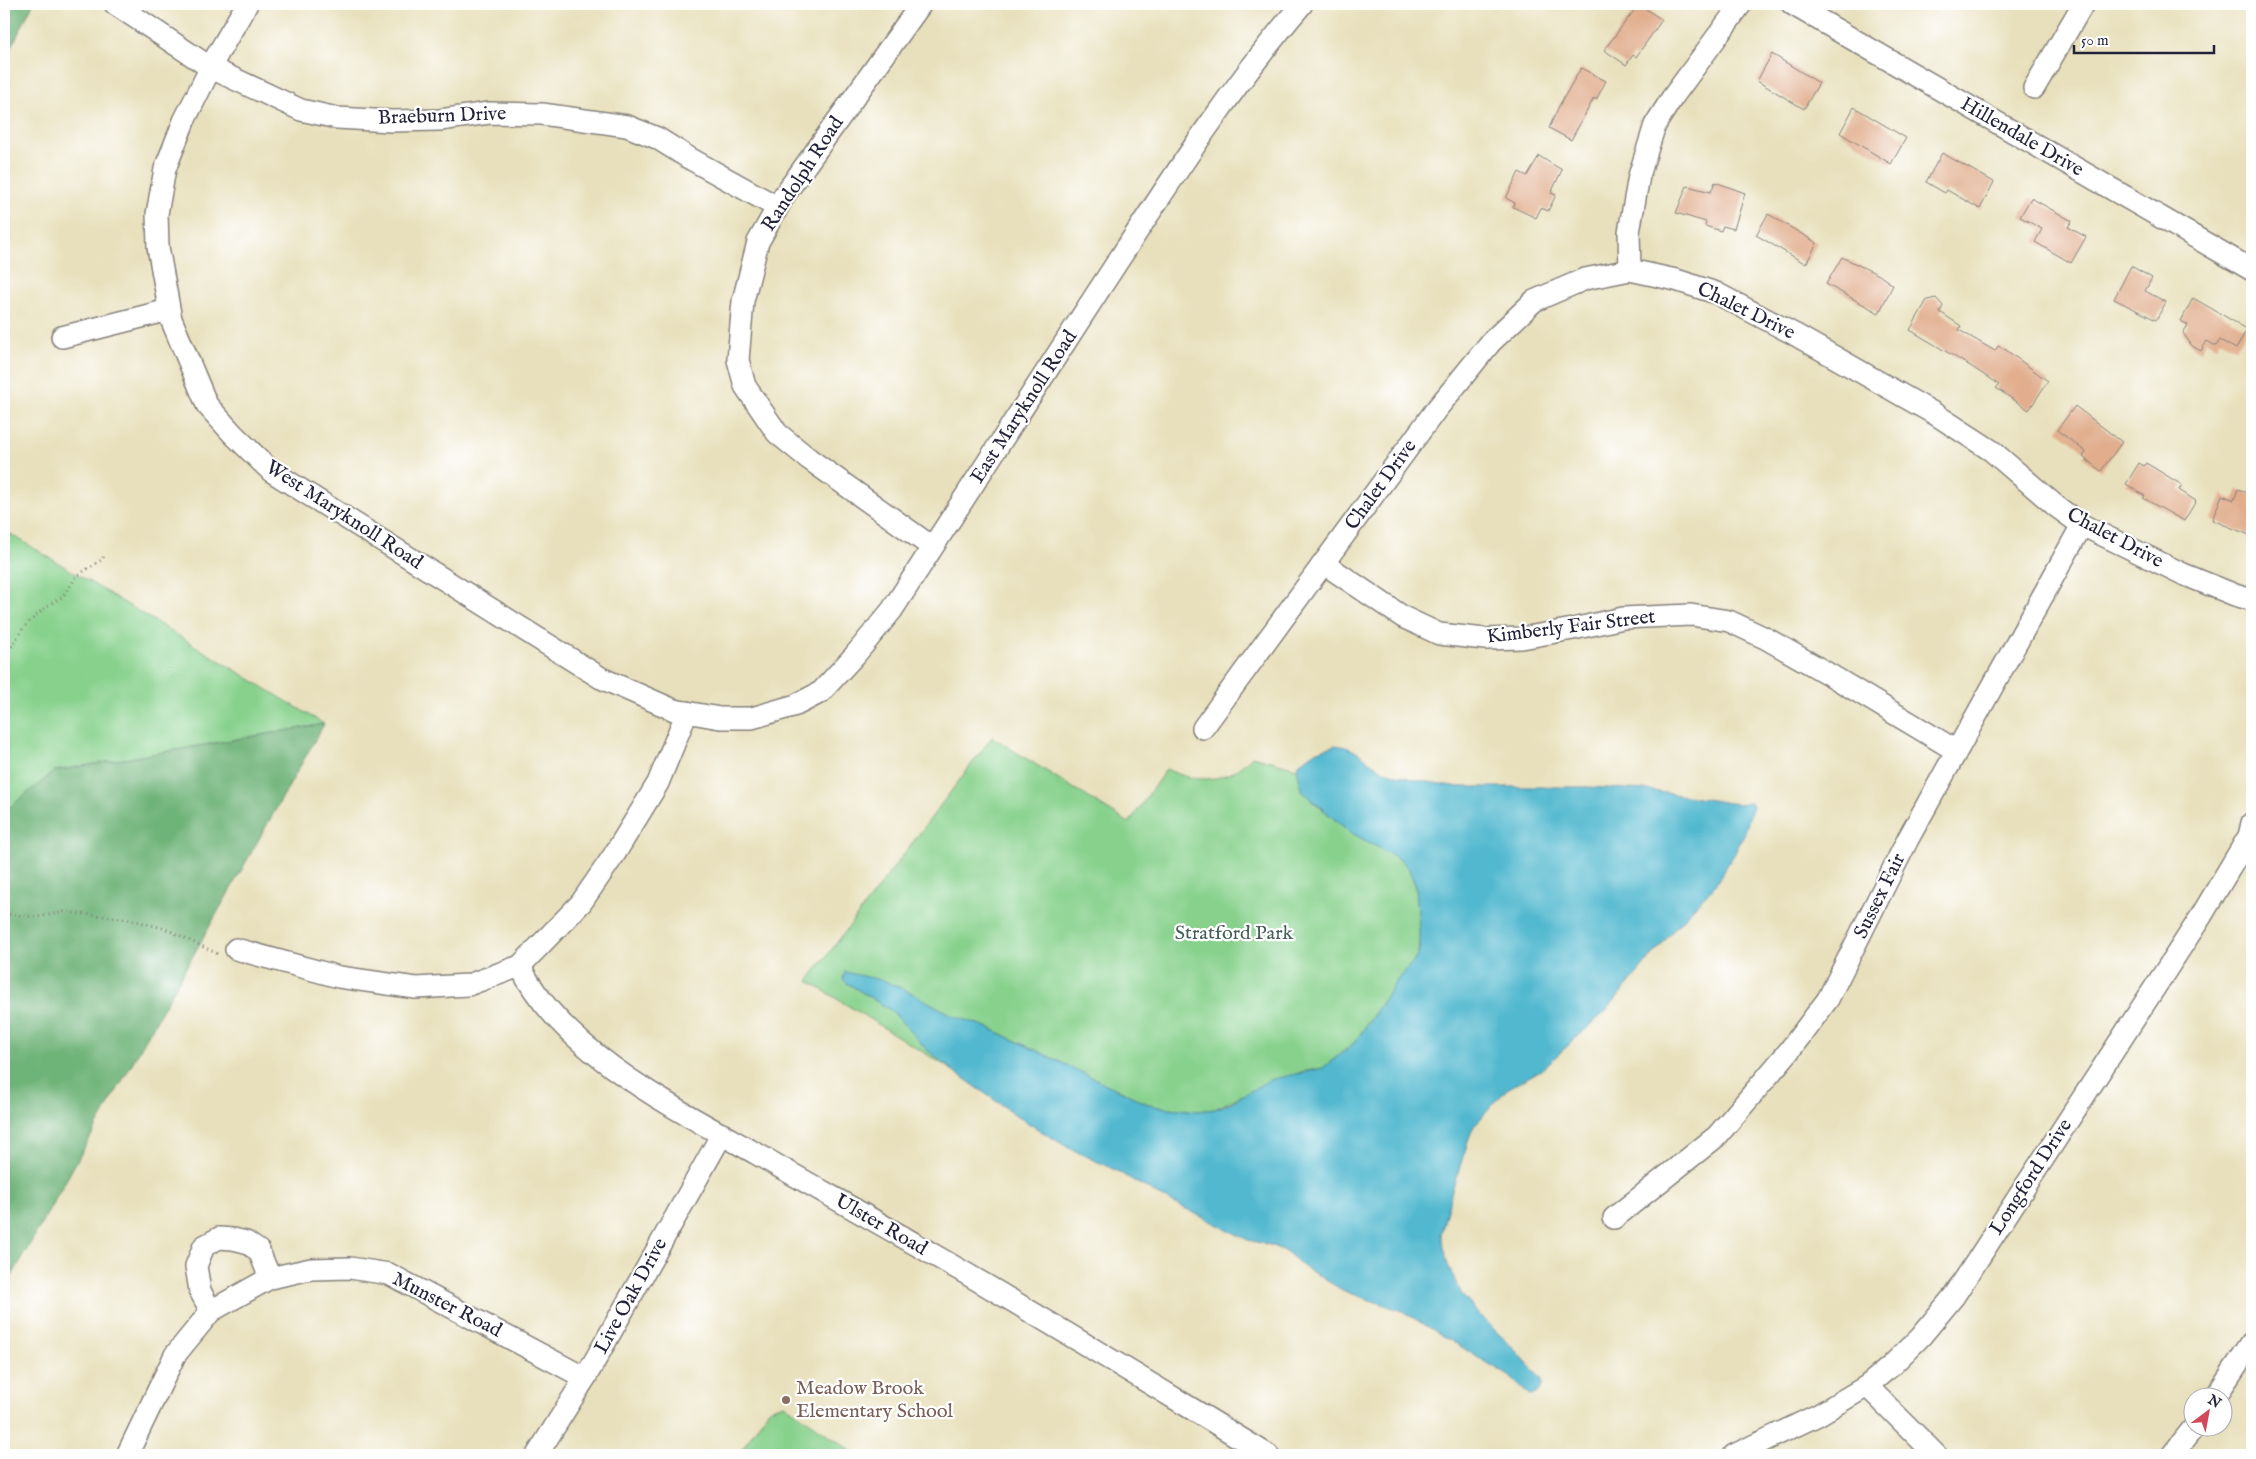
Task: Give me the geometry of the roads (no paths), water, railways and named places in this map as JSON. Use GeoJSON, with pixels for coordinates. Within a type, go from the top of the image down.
{"type":"FeatureCollection","features":[{"type":"Feature","properties":{"kind":"street","name":"Braeburn Drive"},"geometry":{"type":"LineString","coordinates":[[115,4],[211,68],[302,110],[337,118],[440,120],[489,113],[542,114],[627,126],[657,138],[777,208]]}},
{"type":"Feature","properties":{"kind":"street","name":"West Maryknoll Road"},"geometry":{"type":"LineString","coordinates":[[247,4],[184,121],[165,169],[157,214],[158,247],[170,318],[207,405],[232,434],[271,471],[601,678],[674,710],[687,712]]}},
{"type":"Feature","properties":{"kind":"street","name":"Randolph Road"},"geometry":{"type":"LineString","coordinates":[[921,4],[777,208],[758,242],[743,301],[738,360],[745,386],[777,433],[810,460],[932,547]]}},
{"type":"Feature","properties":{"kind":"street","name":"East Maryknoll Road"},"geometry":{"type":"LineString","coordinates":[[687,712],[720,718],[752,718],[796,705],[821,692],[855,655],[892,610],[1150,212],[1230,95],[1269,43],[1302,4]]}},
{"type":"Feature","properties":{"kind":"street"},"geometry":{"type":"LineString","coordinates":[[1630,270],[1629,232],[1639,176],[1655,125],[1672,98],[1741,4]]}},
{"type":"Feature","properties":{"kind":"street","name":"Hillendale Drive"},"geometry":{"type":"LineString","coordinates":[[1792,4],[2252,270]]}},
{"type":"Feature","properties":{"kind":"street"},"geometry":{"type":"LineString","coordinates":[[2034,88],[2083,4]]}},
{"type":"Feature","properties":{"kind":"street","name":"Chalet Drive"},"geometry":{"type":"LineString","coordinates":[[1203,728],[1435,411],[1498,335],[1534,301],[1585,279],[1630,270],[1676,280],[1716,293],[1892,388],[1992,451],[2057,507],[2082,525],[2182,574],[2252,600]]}},
{"type":"Feature","properties":{"kind":"street"},"geometry":{"type":"LineString","coordinates":[[62,337],[169,310]]}},
{"type":"Feature","properties":{"kind":"street","name":"Sussex Fair"},"geometry":{"type":"LineString","coordinates":[[1614,1218],[1717,1136],[1789,1051],[1828,999],[1955,750],[2082,525]]}},
{"type":"Feature","properties":{"kind":"street","name":"Kimberly Fair Street"},"geometry":{"type":"LineString","coordinates":[[1323,563],[1403,617],[1438,634],[1486,639],[1522,638],[1624,618],[1691,615],[1729,621],[1767,639],[1832,676],[1955,750]]}},
{"type":"Feature","properties":{"kind":"street"},"geometry":{"type":"LineString","coordinates":[[236,949],[339,977],[416,988],[468,985],[520,966],[581,903],[614,855],[658,783],[687,712]]}},
{"type":"Feature","properties":{"kind":"street","name":"Longford Drive"},"geometry":{"type":"LineString","coordinates":[[1734,1455],[1818,1414],[1867,1386],[1892,1366],[1921,1336],[1954,1296],[2200,918],[2249,836],[2252,823]]}},
{"type":"Feature","properties":{"kind":"street","name":"Ulster Road"},"geometry":{"type":"LineString","coordinates":[[520,966],[531,988],[567,1030],[650,1091],[936,1256],[1268,1455]]}},
{"type":"Feature","properties":{"kind":"street","name":"Live Oak Drive"},"geometry":{"type":"LineString","coordinates":[[538,1455],[585,1378],[722,1134]]}},
{"type":"Feature","properties":{"kind":"street"},"geometry":{"type":"LineString","coordinates":[[211,1311],[200,1291],[196,1266],[204,1246],[219,1238],[246,1242],[259,1251],[270,1278]]}},
{"type":"Feature","properties":{"kind":"street","name":"Munster Road"},"geometry":{"type":"LineString","coordinates":[[127,1455],[175,1355],[211,1311],[270,1278],[311,1270],[350,1268],[389,1274],[585,1378]]}},
{"type":"Feature","properties":{"kind":"street"},"geometry":{"type":"LineString","coordinates":[[2223,1386],[2252,1342]]}},
{"type":"Feature","properties":{"kind":"street"},"geometry":{"type":"LineString","coordinates":[[1867,1386],[1936,1455]]}},
{"type":"Feature","properties":{"kind":"street"},"geometry":{"type":"LineString","coordinates":[[2172,1455],[2187,1436]]}},
{"type":"Feature","properties":{"kind":"water"},"geometry":{"type":"Polygon","coordinates":[[[1336,745],[1359,753],[1376,766],[1391,773],[1416,780],[1460,787],[1586,787],[1647,790],[1737,804],[1751,803],[1753,805],[1745,832],[1735,853],[1713,888],[1694,906],[1604,1013],[1541,1070],[1507,1089],[1474,1126],[1471,1133],[1452,1190],[1441,1234],[1448,1265],[1462,1295],[1486,1322],[1516,1350],[1542,1380],[1542,1387],[1536,1394],[1529,1395],[1509,1376],[1402,1311],[1344,1291],[1304,1267],[1287,1252],[1270,1245],[1248,1240],[1158,1195],[1117,1171],[1067,1147],[1020,1118],[952,1070],[926,1049],[892,1011],[843,979],[845,972],[885,981],[916,995],[953,1016],[987,1027],[1152,1106],[1197,1111],[1215,1109],[1228,1104],[1269,1080],[1323,1068],[1354,1043],[1398,979],[1414,961],[1418,954],[1420,943],[1416,887],[1409,869],[1401,860],[1350,832],[1303,792],[1297,768],[1300,762],[1317,751],[1336,745]]]}},
{"type":"Feature","properties":{"kind":"place","name":"Meadow Brook Elementary School"},"geometry":{"type":"Point","coordinates":[786,1400]}},
{"type":"Feature","properties":{"kind":"park label","name":"Stratford Park"},"geometry":{"type":"Point","coordinates":[1234,933]}}]}
